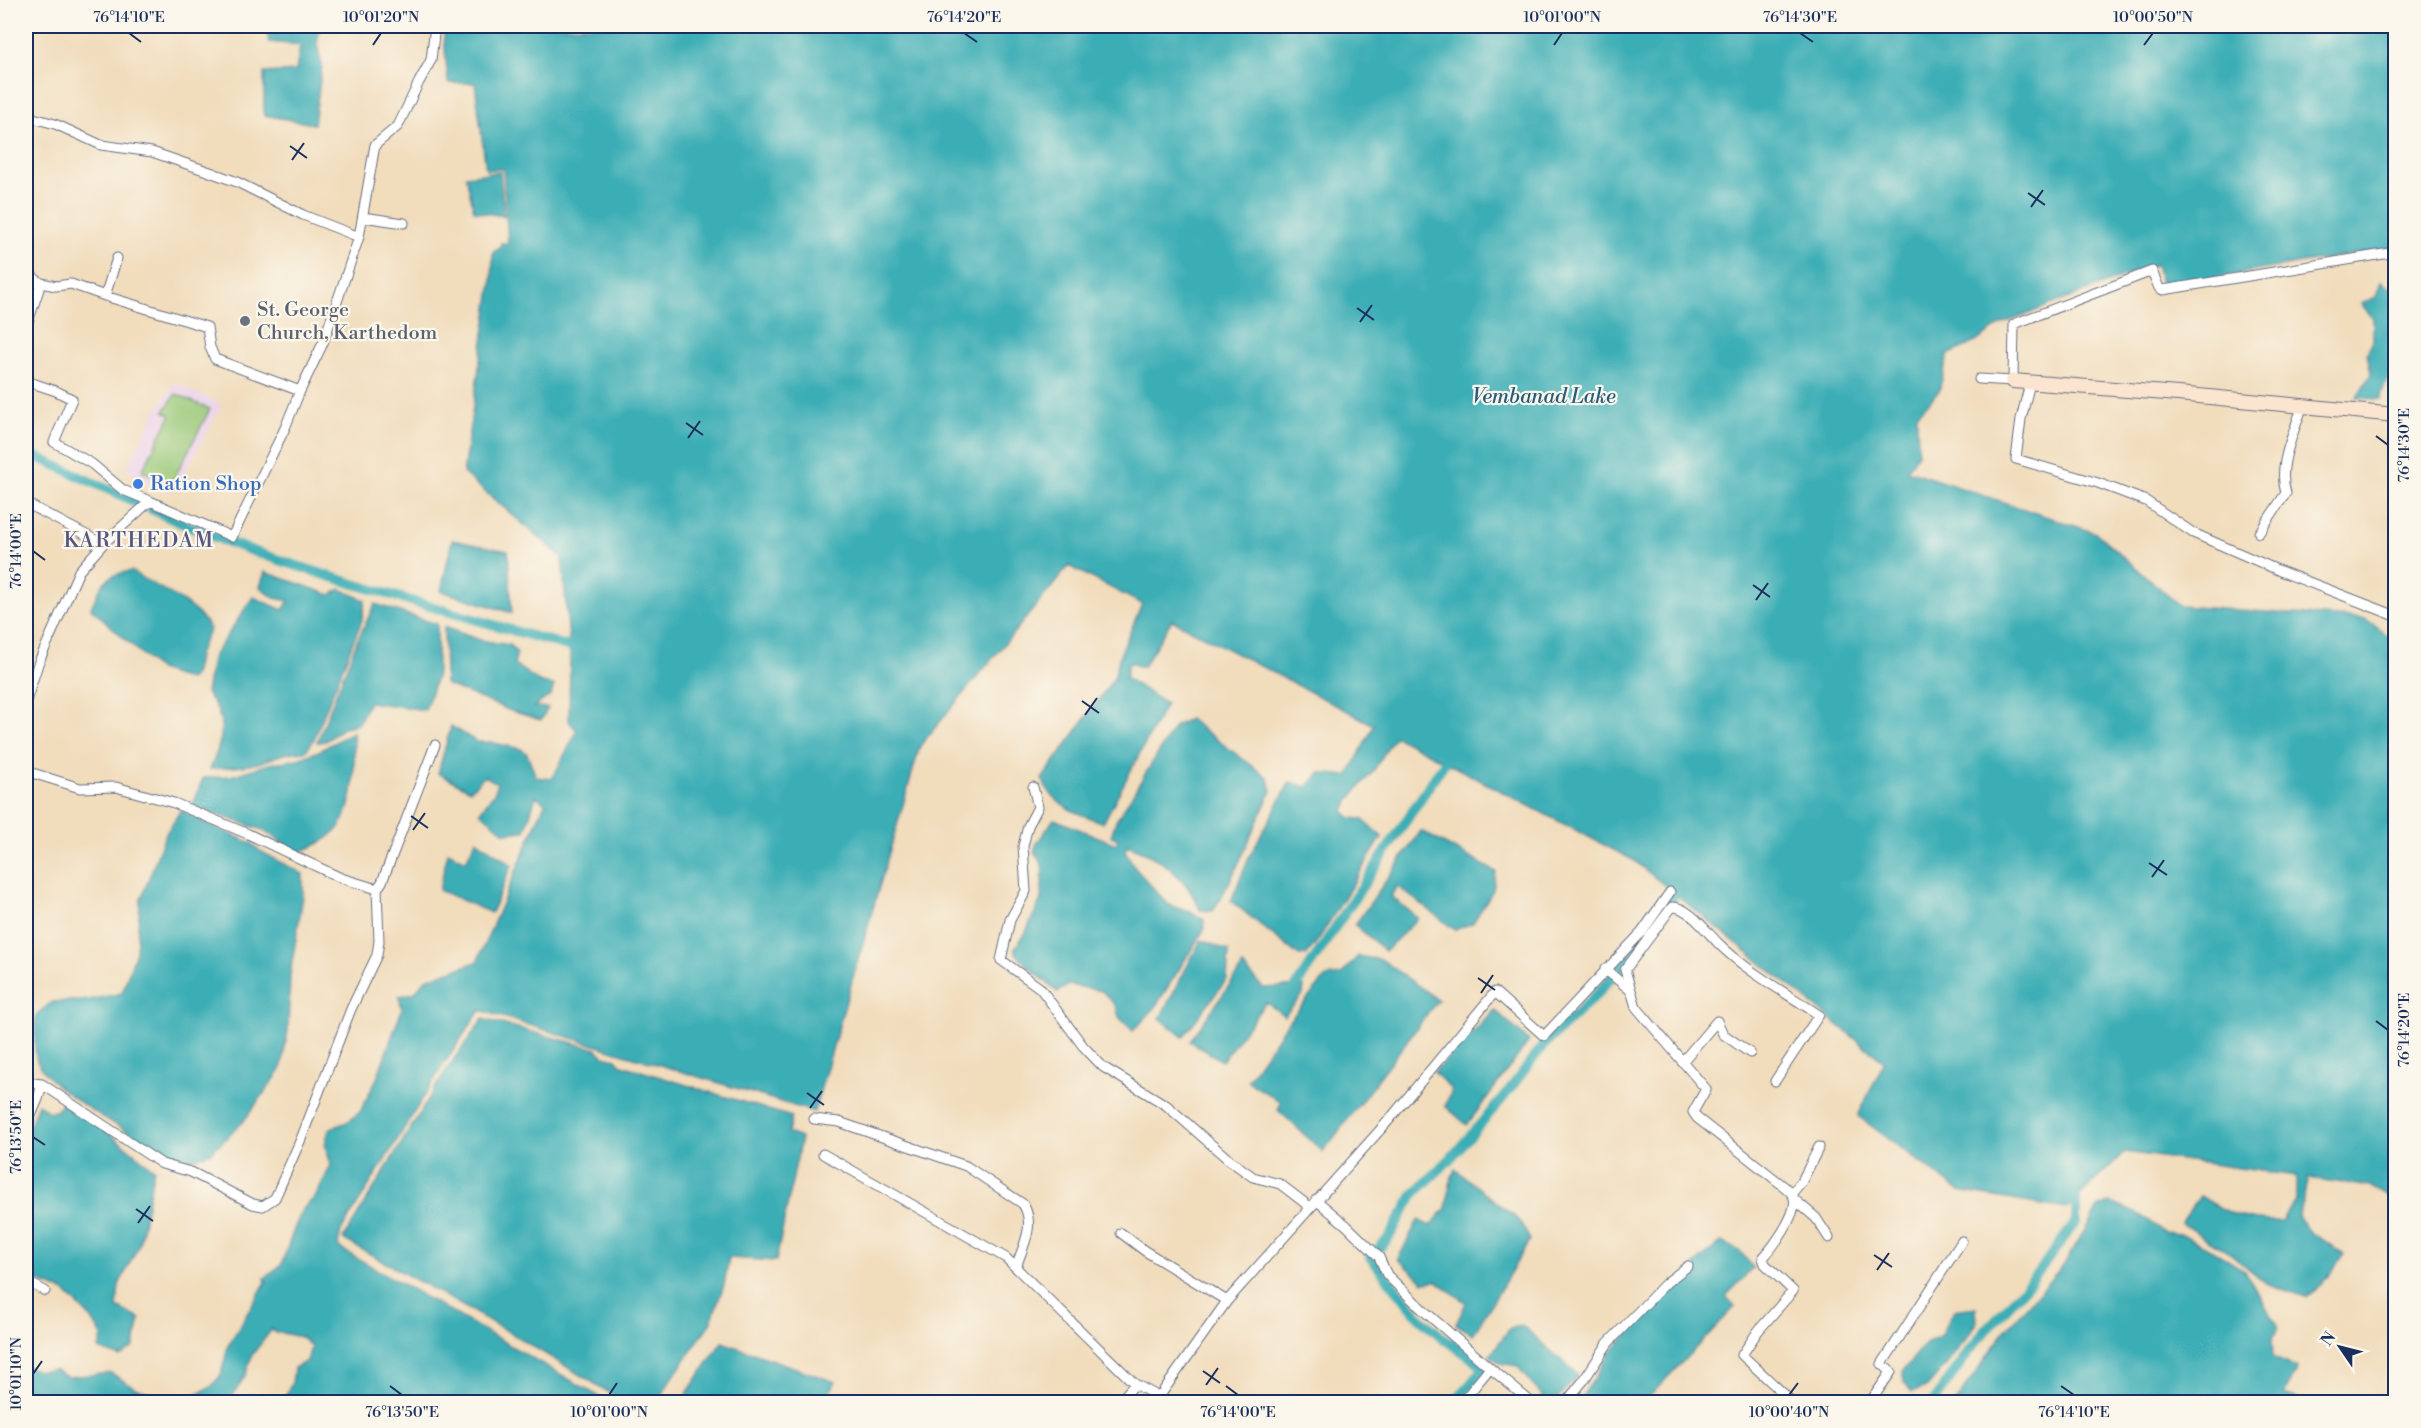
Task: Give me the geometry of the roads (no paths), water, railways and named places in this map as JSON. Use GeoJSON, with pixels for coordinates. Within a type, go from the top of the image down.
{"type":"FeatureCollection","features":[{"type":"Feature","properties":{"kind":"main road"},"geometry":{"type":"LineString","coordinates":[[2013,381],[2396,415]]}},
{"type":"Feature","properties":{"kind":"street"},"geometry":{"type":"LineString","coordinates":[[26,381],[72,399],[54,442],[92,464],[123,490],[232,537],[323,343],[359,237],[375,145],[398,126],[430,60],[435,26]]}},
{"type":"Feature","properties":{"kind":"street"},"geometry":{"type":"LineString","coordinates":[[26,116],[55,124],[101,145],[152,152],[210,172],[237,182],[303,215],[359,237]]}},
{"type":"Feature","properties":{"kind":"street"},"geometry":{"type":"LineString","coordinates":[[363,217],[404,223]]}},
{"type":"Feature","properties":{"kind":"street"},"geometry":{"type":"LineString","coordinates":[[1979,379],[2013,381],[2014,324],[2152,271],[2159,288],[2163,290],[2396,252]]}},
{"type":"Feature","properties":{"kind":"street"},"geometry":{"type":"LineString","coordinates":[[105,296],[117,258]]}},
{"type":"Feature","properties":{"kind":"street"},"geometry":{"type":"LineString","coordinates":[[26,272],[41,283],[56,286],[71,284],[207,327],[210,347],[215,359],[300,392]]}},
{"type":"Feature","properties":{"kind":"street"},"geometry":{"type":"LineString","coordinates":[[26,328],[41,283]]}},
{"type":"Feature","properties":{"kind":"street"},"geometry":{"type":"LineString","coordinates":[[2030,382],[2021,419],[2016,459],[2098,483],[2146,501],[2193,533],[2280,571],[2396,616]]}},
{"type":"Feature","properties":{"kind":"street"},"geometry":{"type":"LineString","coordinates":[[2259,532],[2286,493],[2283,484],[2285,459],[2302,407]]}},
{"type":"Feature","properties":{"kind":"street"},"geometry":{"type":"LineString","coordinates":[[26,701],[38,664],[79,571],[103,544],[150,501]]}},
{"type":"Feature","properties":{"kind":"street"},"geometry":{"type":"LineString","coordinates":[[26,503],[103,544]]}},
{"type":"Feature","properties":{"kind":"street"},"geometry":{"type":"LineString","coordinates":[[26,1082],[42,1084],[162,1164],[191,1172],[262,1206],[275,1198],[301,1139],[351,1009],[376,955],[379,941],[377,889],[382,882],[435,745]]}},
{"type":"Feature","properties":{"kind":"street"},"geometry":{"type":"LineString","coordinates":[[26,771],[32,775],[80,788],[116,787],[174,802],[341,878],[377,889]]}},
{"type":"Feature","properties":{"kind":"street"},"geometry":{"type":"LineString","coordinates":[[1033,787],[1038,807],[1028,826],[1023,846],[1026,891],[1010,920],[1001,960],[1040,988],[1083,1046],[1103,1068],[1166,1106],[1228,1159],[1253,1177],[1280,1184],[1313,1204],[1374,1252],[1387,1275],[1531,1402]]}},
{"type":"Feature","properties":{"kind":"street"},"geometry":{"type":"LineString","coordinates":[[823,1154],[1006,1258],[1135,1384],[1159,1397],[1227,1301],[1389,1120],[1495,992],[1544,1036],[1642,932],[1670,892]]}},
{"type":"Feature","properties":{"kind":"street"},"geometry":{"type":"LineString","coordinates":[[1693,1112],[1706,1089],[1636,1007],[1625,970],[1672,907],[1678,907],[1700,923],[1724,949],[1748,968],[1819,1015],[1775,1081]]}},
{"type":"Feature","properties":{"kind":"street"},"geometry":{"type":"LineString","coordinates":[[1606,969],[1630,990]]}},
{"type":"Feature","properties":{"kind":"street"},"geometry":{"type":"LineString","coordinates":[[1682,1062],[1717,1021],[1723,1034],[1750,1053]]}},
{"type":"Feature","properties":{"kind":"street"},"geometry":{"type":"LineString","coordinates":[[26,1127],[42,1084]]}},
{"type":"Feature","properties":{"kind":"street"},"geometry":{"type":"LineString","coordinates":[[1690,1102],[1697,1118],[1793,1196],[1816,1218],[1830,1238]]}},
{"type":"Feature","properties":{"kind":"street"},"geometry":{"type":"LineString","coordinates":[[814,1119],[839,1122],[966,1166],[1023,1204],[1029,1214],[1030,1225],[1016,1268]]}},
{"type":"Feature","properties":{"kind":"street"},"geometry":{"type":"LineString","coordinates":[[1784,1402],[1787,1397],[1742,1355],[1758,1331],[1793,1291],[1765,1264],[1763,1258],[1786,1225],[1794,1209],[1793,1196],[1819,1147]]}},
{"type":"Feature","properties":{"kind":"street"},"geometry":{"type":"LineString","coordinates":[[1121,1233],[1144,1251],[1227,1301]]}},
{"type":"Feature","properties":{"kind":"street"},"geometry":{"type":"LineString","coordinates":[[1870,1402],[1891,1372],[1882,1364],[1962,1241]]}},
{"type":"Feature","properties":{"kind":"street"},"geometry":{"type":"LineString","coordinates":[[1566,1402],[1584,1380],[1608,1343],[1666,1282],[1688,1266]]}},
{"type":"Feature","properties":{"kind":"street"},"geometry":{"type":"LineString","coordinates":[[26,1281],[45,1291]]}},
{"type":"Feature","properties":{"kind":"street"},"geometry":{"type":"LineString","coordinates":[[1462,1402],[1490,1368]]}},
{"type":"Feature","properties":{"kind":"street"},"geometry":{"type":"LineString","coordinates":[[1119,1402],[1135,1384]]}},
{"type":"Feature","properties":{"kind":"water"},"geometry":{"type":"Polygon","coordinates":[[[266,26],[322,26],[317,44],[322,66],[314,124],[264,115],[264,73],[296,71],[300,45],[269,42],[266,26]]]}},
{"type":"Feature","properties":{"kind":"water","name":"Vembanad Lake"},"geometry":{"type":"Polygon","coordinates":[[[443,26],[2395,26],[2395,247],[2162,287],[2156,264],[2002,324],[1977,341],[1948,355],[1939,391],[1917,415],[1918,454],[1907,470],[2096,533],[2180,606],[2366,619],[2395,641],[2395,1200],[2371,1187],[2309,1178],[2298,1216],[2310,1232],[2344,1254],[2322,1283],[2305,1297],[2266,1283],[2231,1254],[2181,1223],[2200,1196],[2220,1208],[2248,1219],[2281,1221],[2296,1199],[2296,1176],[2125,1152],[2066,1209],[1959,1191],[1858,1116],[1884,1062],[1633,860],[1395,736],[1372,773],[1343,811],[1351,818],[1362,819],[1382,837],[1318,940],[1306,955],[1299,956],[1231,901],[1249,857],[1290,782],[1307,787],[1320,773],[1348,776],[1374,725],[1172,620],[1143,667],[1128,663],[1126,678],[1166,704],[1103,823],[1067,808],[1053,797],[1042,779],[1114,678],[1120,655],[1142,604],[1069,566],[920,746],[814,1112],[483,1011],[479,1012],[442,1067],[341,1231],[338,1245],[341,1249],[609,1402],[282,1402],[292,1383],[294,1368],[307,1361],[311,1347],[301,1337],[272,1329],[252,1355],[246,1374],[229,1402],[89,1402],[74,1396],[26,1391],[26,1366],[39,1371],[55,1370],[67,1377],[111,1373],[135,1388],[171,1400],[194,1395],[211,1387],[221,1375],[228,1346],[266,1282],[265,1278],[281,1265],[304,1208],[316,1196],[331,1165],[325,1145],[329,1129],[347,1122],[360,1112],[377,1078],[402,1009],[399,996],[414,993],[426,979],[477,962],[545,803],[536,796],[525,831],[505,833],[480,812],[495,792],[497,783],[485,776],[470,790],[438,773],[451,726],[477,742],[490,742],[521,749],[527,754],[536,777],[552,779],[577,731],[569,721],[570,652],[562,557],[463,473],[492,281],[493,252],[501,248],[501,243],[508,243],[503,169],[486,170],[475,83],[448,83],[443,26]]]}},
{"type":"Feature","properties":{"kind":"water"},"geometry":{"type":"Polygon","coordinates":[[[500,172],[504,216],[474,211],[466,176],[500,172]]]}},
{"type":"Feature","properties":{"kind":"water"},"geometry":{"type":"Polygon","coordinates":[[[2381,282],[2395,291],[2395,342],[2389,354],[2391,369],[2380,399],[2356,398],[2371,374],[2367,353],[2373,341],[2373,318],[2361,304],[2376,297],[2381,282]]]}},
{"type":"Feature","properties":{"kind":"water"},"geometry":{"type":"Polygon","coordinates":[[[452,540],[508,551],[512,613],[441,591],[452,540]]]}},
{"type":"Feature","properties":{"kind":"water"},"geometry":{"type":"Polygon","coordinates":[[[132,571],[185,603],[203,619],[210,629],[199,652],[195,672],[190,680],[159,670],[91,608],[105,582],[123,572],[132,571]]]}},
{"type":"Feature","properties":{"kind":"water"},"geometry":{"type":"Polygon","coordinates":[[[265,572],[331,595],[340,589],[365,600],[362,620],[314,739],[306,751],[285,754],[249,765],[210,769],[222,730],[218,712],[206,693],[212,658],[253,597],[283,610],[289,601],[274,598],[260,587],[265,572]]]}},
{"type":"Feature","properties":{"kind":"water"},"geometry":{"type":"Polygon","coordinates":[[[375,604],[437,624],[437,675],[425,710],[369,702],[358,724],[344,727],[326,741],[317,742],[357,641],[375,604]]]}},
{"type":"Feature","properties":{"kind":"water"},"geometry":{"type":"Polygon","coordinates":[[[444,627],[480,640],[510,645],[517,653],[514,664],[541,683],[554,685],[551,695],[534,707],[548,708],[541,720],[511,711],[445,684],[444,627]]]}},
{"type":"Feature","properties":{"kind":"water"},"geometry":{"type":"Polygon","coordinates":[[[1189,719],[1267,777],[1272,790],[1237,867],[1213,911],[1200,910],[1195,898],[1180,878],[1161,862],[1127,845],[1125,850],[1135,868],[1169,905],[1190,912],[1204,920],[1205,928],[1154,1009],[1133,1031],[1119,1017],[1116,1006],[1102,991],[1069,985],[1057,992],[1027,965],[1014,949],[1025,934],[1041,899],[1043,866],[1034,852],[1037,843],[1054,819],[1116,844],[1118,839],[1111,836],[1116,821],[1175,726],[1189,719]]]}},
{"type":"Feature","properties":{"kind":"water"},"geometry":{"type":"Polygon","coordinates":[[[353,732],[353,784],[351,798],[342,822],[327,839],[298,853],[263,830],[192,806],[203,778],[231,776],[269,764],[298,759],[319,751],[353,732]]]}},
{"type":"Feature","properties":{"kind":"water"},"geometry":{"type":"Polygon","coordinates":[[[181,810],[251,843],[260,851],[303,874],[303,896],[290,975],[288,1030],[281,1070],[243,1122],[211,1152],[188,1161],[129,1132],[61,1089],[37,1061],[35,1044],[36,1015],[52,1002],[89,1000],[122,993],[136,951],[140,902],[165,835],[181,810]]]}},
{"type":"Feature","properties":{"kind":"water"},"geometry":{"type":"Polygon","coordinates":[[[1421,831],[1496,872],[1493,890],[1473,923],[1455,930],[1397,886],[1391,896],[1418,918],[1385,951],[1355,925],[1421,831]]]}},
{"type":"Feature","properties":{"kind":"water"},"geometry":{"type":"Polygon","coordinates":[[[476,840],[512,865],[491,913],[439,890],[448,852],[466,861],[476,840]]]}},
{"type":"Feature","properties":{"kind":"water"},"geometry":{"type":"Polygon","coordinates":[[[1201,940],[1229,951],[1227,979],[1183,1037],[1160,1018],[1201,940]]]}},
{"type":"Feature","properties":{"kind":"water"},"geometry":{"type":"Polygon","coordinates":[[[1358,956],[1382,960],[1438,1000],[1323,1152],[1278,1110],[1281,1102],[1247,1081],[1288,1022],[1326,977],[1341,975],[1358,956]]]}},
{"type":"Feature","properties":{"kind":"water"},"geometry":{"type":"Polygon","coordinates":[[[1243,966],[1263,988],[1304,986],[1303,995],[1284,1016],[1266,1002],[1222,1061],[1190,1041],[1243,966]]]}},
{"type":"Feature","properties":{"kind":"water"},"geometry":{"type":"Polygon","coordinates":[[[1495,1010],[1529,1041],[1467,1125],[1445,1106],[1452,1090],[1434,1072],[1495,1010]]]}},
{"type":"Feature","properties":{"kind":"water"},"geometry":{"type":"Polygon","coordinates":[[[483,1019],[596,1049],[604,1056],[616,1059],[620,1064],[631,1068],[792,1117],[788,1133],[801,1138],[776,1261],[729,1258],[724,1285],[711,1322],[656,1402],[625,1402],[509,1332],[343,1239],[445,1072],[483,1019]]]}},
{"type":"Feature","properties":{"kind":"water"},"geometry":{"type":"Polygon","coordinates":[[[63,1101],[94,1121],[154,1169],[139,1245],[119,1285],[117,1307],[140,1319],[134,1347],[120,1357],[99,1349],[102,1336],[92,1319],[65,1292],[26,1276],[26,1136],[38,1104],[49,1112],[56,1111],[63,1101]]]}},
{"type":"Feature","properties":{"kind":"water"},"geometry":{"type":"Polygon","coordinates":[[[1455,1169],[1519,1220],[1530,1240],[1473,1335],[1456,1324],[1466,1303],[1437,1281],[1424,1282],[1398,1259],[1418,1220],[1430,1226],[1446,1208],[1455,1169]]]}},
{"type":"Feature","properties":{"kind":"water"},"geometry":{"type":"Polygon","coordinates":[[[2109,1202],[2140,1215],[2164,1232],[2181,1234],[2245,1271],[2278,1327],[2272,1341],[2273,1357],[2298,1369],[2284,1394],[2308,1402],[1955,1402],[2004,1332],[2065,1263],[2098,1208],[2109,1202]]]}},
{"type":"Feature","properties":{"kind":"water"},"geometry":{"type":"Polygon","coordinates":[[[1721,1242],[1740,1251],[1753,1268],[1726,1296],[1735,1307],[1644,1402],[1578,1402],[1609,1353],[1700,1260],[1721,1242]]]}},
{"type":"Feature","properties":{"kind":"water"},"geometry":{"type":"Polygon","coordinates":[[[1976,1307],[1977,1323],[1947,1364],[1927,1387],[1912,1392],[1903,1382],[1903,1371],[1924,1346],[1940,1336],[1954,1310],[1976,1307]]]}},
{"type":"Feature","properties":{"kind":"water"},"geometry":{"type":"Polygon","coordinates":[[[1523,1326],[1578,1375],[1554,1402],[1549,1402],[1528,1381],[1518,1366],[1500,1363],[1490,1355],[1510,1328],[1523,1326]]]}},
{"type":"Feature","properties":{"kind":"water"},"geometry":{"type":"Polygon","coordinates":[[[722,1342],[835,1382],[824,1402],[681,1402],[722,1342]]]}},
{"type":"Feature","properties":{"kind":"waterway"},"geometry":{"type":"LineString","coordinates":[[26,452],[138,503]]}},
{"type":"Feature","properties":{"kind":"waterway"},"geometry":{"type":"LineString","coordinates":[[151,509],[202,532],[281,561],[581,650]]}},
{"type":"Feature","properties":{"kind":"waterway"},"geometry":{"type":"LineString","coordinates":[[1295,988],[1445,762]]}},
{"type":"Feature","properties":{"kind":"waterway"},"geometry":{"type":"LineString","coordinates":[[1455,1402],[1485,1367],[1444,1339],[1419,1317],[1370,1257],[1388,1239],[1413,1195],[1449,1160],[1503,1098],[1543,1046],[1598,993],[1630,956],[1675,894]]}},
{"type":"Feature","properties":{"kind":"waterway"},"geometry":{"type":"LineString","coordinates":[[1933,1402],[1978,1339],[2032,1280],[2076,1222],[2076,1199]]}},
{"type":"Feature","properties":{"kind":"place","name":"St. George Church, Karthedom"},"geometry":{"type":"Point","coordinates":[245,321]}},
{"type":"Feature","properties":{"kind":"place","name":"Ration Shop"},"geometry":{"type":"Point","coordinates":[138,484]}},
{"type":"Feature","properties":{"kind":"district","name":"KARTHEDAM"},"geometry":{"type":"Point","coordinates":[139,541]}}]}
